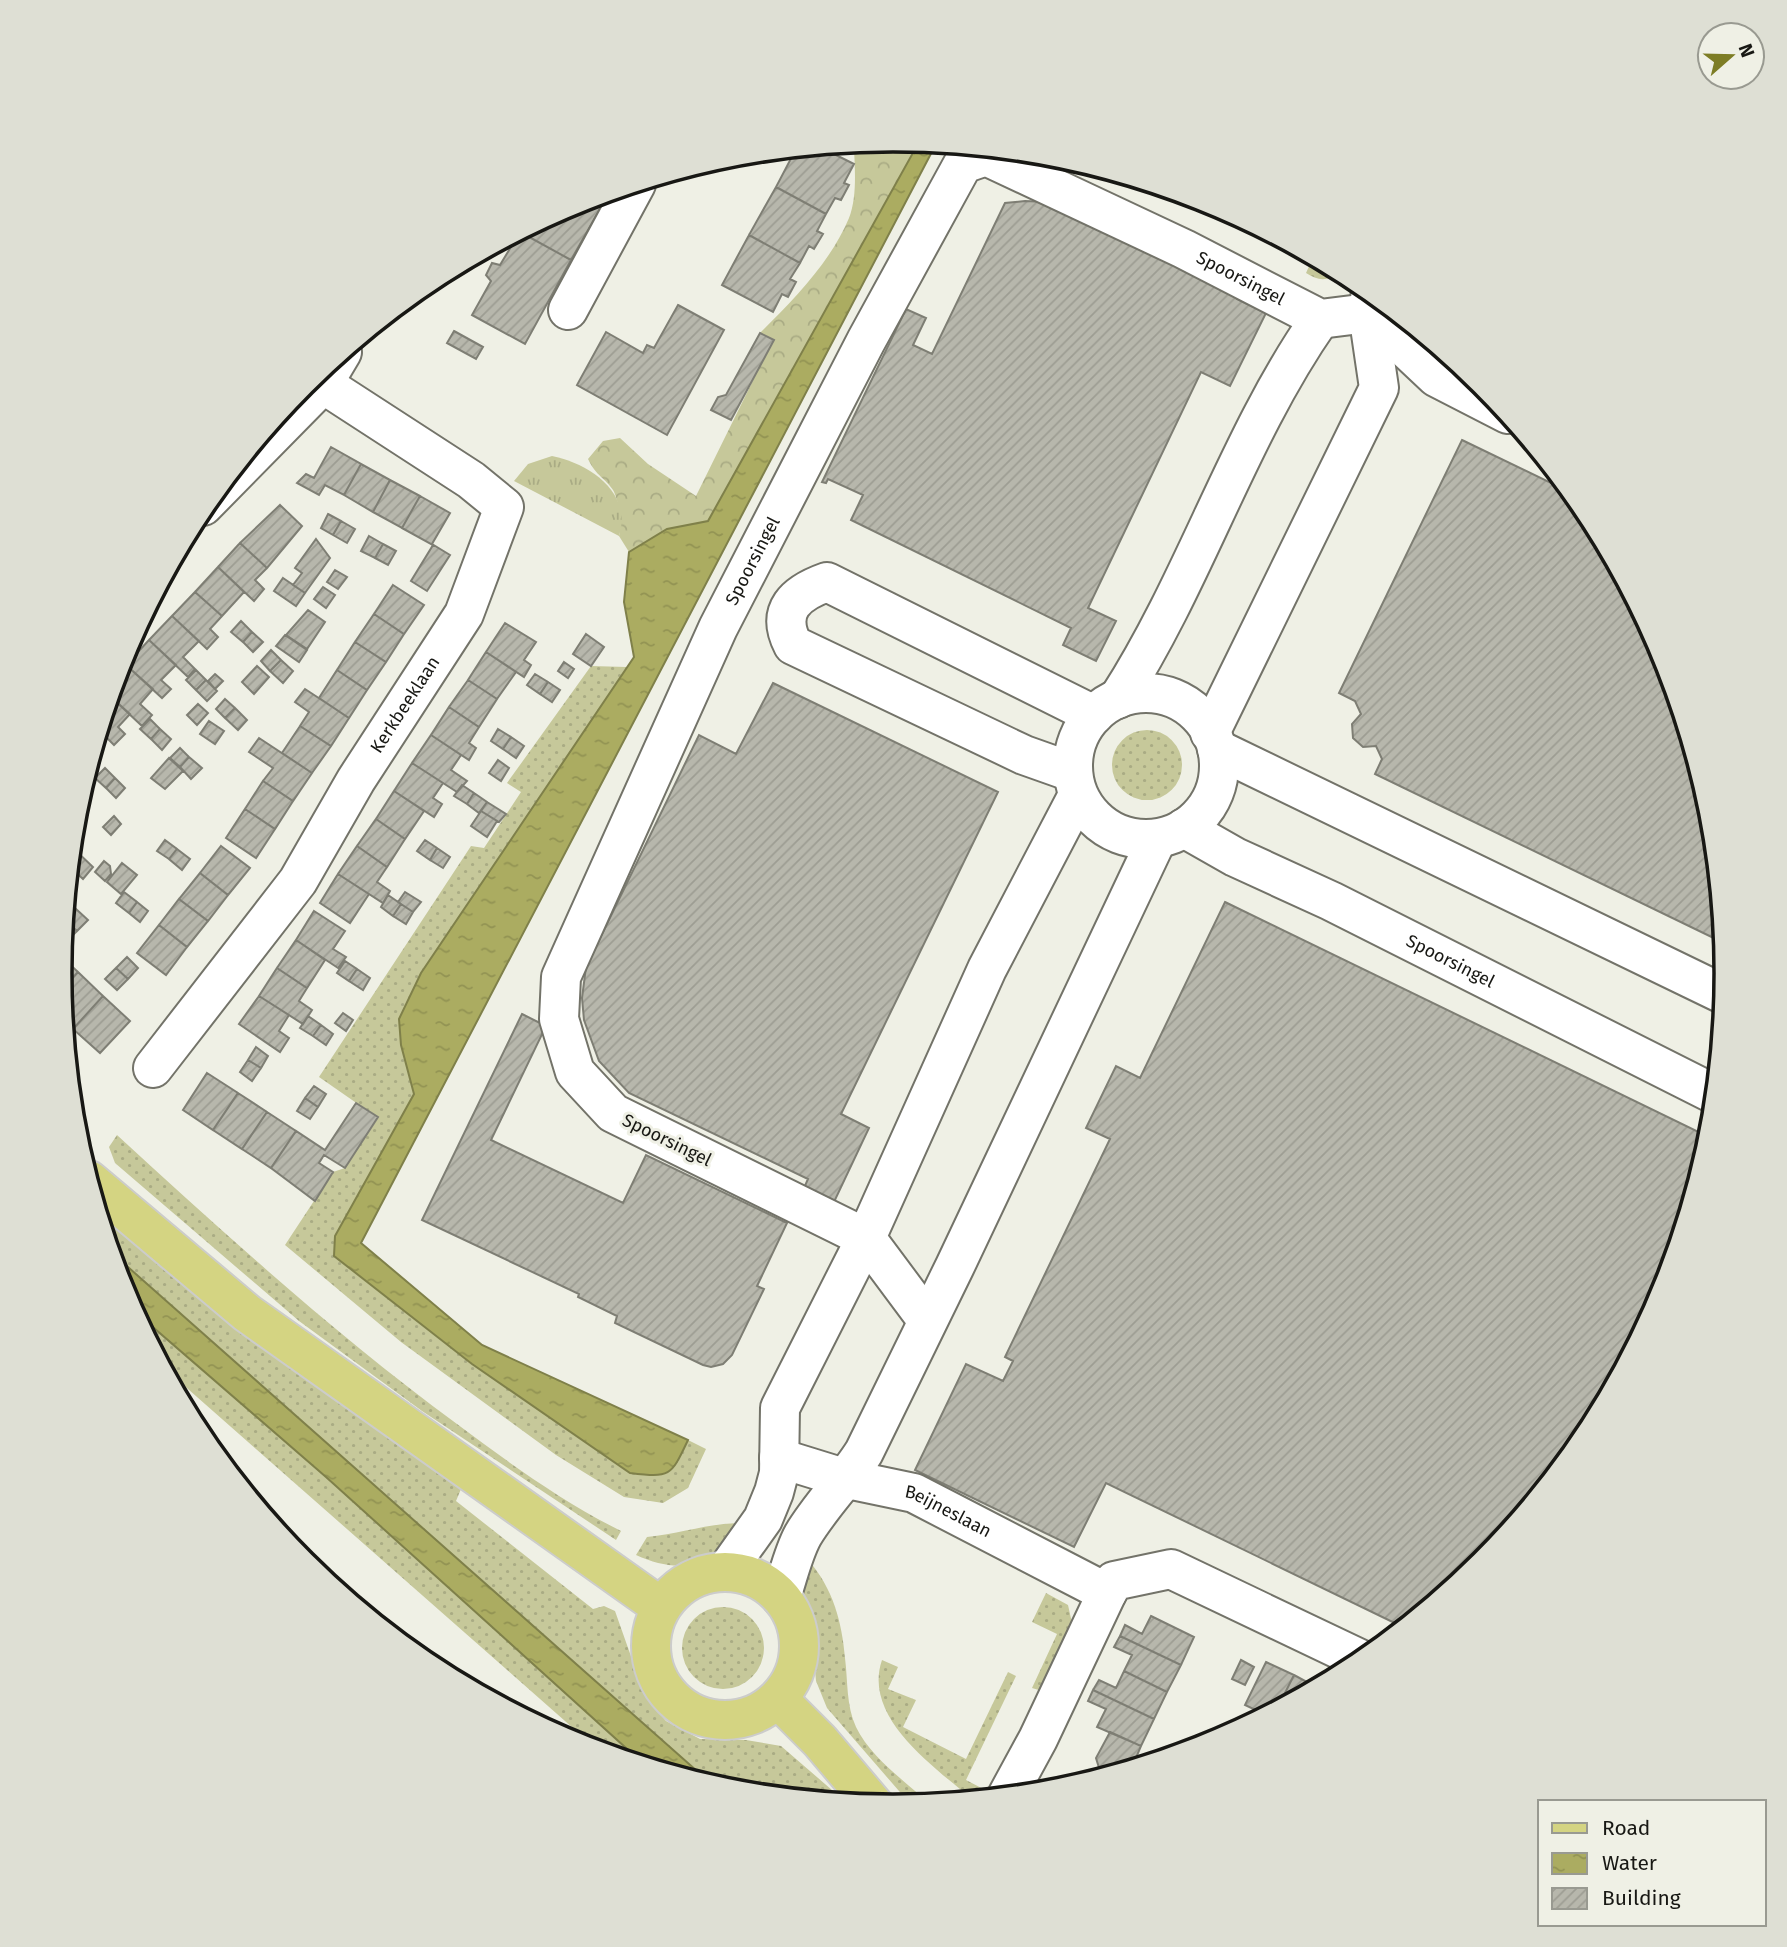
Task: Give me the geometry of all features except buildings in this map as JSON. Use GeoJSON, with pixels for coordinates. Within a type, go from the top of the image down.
{"type":"FeatureCollection","features":[{"type":"Feature","properties":{"kind":"main road"},"geometry":{"type":"LineString","coordinates":[[101,1190],[247,1313],[661,1607]]}},
{"type":"Feature","properties":{"kind":"main road"},"geometry":{"type":"LineString","coordinates":[[726,1571],[758,1579],[781,1597],[795,1621],[799,1648],[793,1676],[778,1699],[758,1714],[735,1721],[711,1720],[688,1712],[670,1697],[656,1677],[650,1654],[652,1629],[661,1607],[689,1580],[707,1573],[726,1571]]}},
{"type":"Feature","properties":{"kind":"main road"},"geometry":{"type":"LineString","coordinates":[[778,1699],[820,1741],[865,1794]]}},
{"type":"Feature","properties":{"kind":"street","name":"Spoorsingel"},"geometry":{"type":"LineString","coordinates":[[866,1238],[613,1113],[575,1072],[559,1019],[561,978],[718,628],[866,341],[963,164],[982,157]]}},
{"type":"Feature","properties":{"kind":"street","name":"Spoorsingel"},"geometry":{"type":"LineString","coordinates":[[990,158],[1184,249],[1320,319]]}},
{"type":"Feature","properties":{"kind":"street"},"geometry":{"type":"LineString","coordinates":[[568,310],[630,195]]}},
{"type":"Feature","properties":{"kind":"street"},"geometry":{"type":"LineString","coordinates":[[726,1571],[763,1520],[779,1473],[780,1408],[866,1238],[987,969],[1075,784],[1074,747],[1155,639],[1289,364],[1320,319],[1368,303]]}},
{"type":"Feature","properties":{"kind":"street"},"geometry":{"type":"LineString","coordinates":[[1213,741],[1379,388],[1370,305]]}},
{"type":"Feature","properties":{"kind":"street"},"geometry":{"type":"LineString","coordinates":[[1376,309],[1436,377],[1483,401]]}},
{"type":"Feature","properties":{"kind":"street"},"geometry":{"type":"LineString","coordinates":[[278,429],[325,380]]}},
{"type":"Feature","properties":{"kind":"street","name":"Kerkbeeklaan"},"geometry":{"type":"LineString","coordinates":[[153,1068],[298,881],[356,780],[464,614],[504,507],[471,480],[323,384]]}},
{"type":"Feature","properties":{"kind":"street"},"geometry":{"type":"LineString","coordinates":[[781,1597],[801,1538],[828,1497],[847,1479],[864,1452],[927,1320],[1171,833],[1199,817],[1213,796],[1219,773],[1213,741],[1191,709],[1170,697],[1146,693],[1106,707],[827,582],[802,591],[787,613],[787,634],[793,645],[1014,750],[1075,784]]}},
{"type":"Feature","properties":{"kind":"street"},"geometry":{"type":"LineString","coordinates":[[1213,741],[1714,990]]}},
{"type":"Feature","properties":{"kind":"street","name":"Spoorsingel"},"geometry":{"type":"LineString","coordinates":[[1075,784],[1091,816],[1110,831],[1133,839],[1171,833],[1235,857],[1343,907],[1706,1090]]}},
{"type":"Feature","properties":{"kind":"street"},"geometry":{"type":"LineString","coordinates":[[866,1238],[927,1320]]}},
{"type":"Feature","properties":{"kind":"street","name":"Beijneslaan"},"geometry":{"type":"LineString","coordinates":[[779,1458],[847,1479],[914,1493],[1107,1593]]}},
{"type":"Feature","properties":{"kind":"street"},"geometry":{"type":"LineString","coordinates":[[1012,1786],[1114,1581],[1171,1569],[1352,1655]]}},
{"type":"Feature","properties":{"kind":"green space"},"geometry":{"type":"Polygon","coordinates":[[[854,153],[913,153],[708,521],[667,529],[629,552],[619,536],[620,520],[615,494],[588,459],[603,441],[620,438],[648,464],[696,496],[773,340],[760,333],[798,294],[832,250],[852,210],[854,153]]]}},
{"type":"Feature","properties":{"kind":"green space"},"geometry":{"type":"Polygon","coordinates":[[[1309,265],[1330,278],[1319,279],[1306,273],[1309,265]]]}},
{"type":"Feature","properties":{"kind":"green space"},"geometry":{"type":"Polygon","coordinates":[[[552,456],[580,465],[604,482],[620,506],[622,520],[619,536],[514,481],[528,464],[552,456]]]}},
{"type":"Feature","properties":{"kind":"green space"},"geometry":{"type":"Polygon","coordinates":[[[591,666],[627,667],[558,774],[401,1045],[414,1094],[335,1236],[472,1364],[678,1462],[688,1440],[706,1449],[688,1488],[663,1503],[624,1497],[556,1455],[401,1342],[285,1245],[333,1172],[345,1168],[378,1118],[319,1077],[471,846],[484,848],[521,792],[507,783],[591,666]]]}},
{"type":"Feature","properties":{"kind":"green space"},"geometry":{"type":"Polygon","coordinates":[[[1147,730],[1172,740],[1182,765],[1172,790],[1147,800],[1122,790],[1112,765],[1122,740],[1147,730]]]}},
{"type":"Feature","properties":{"kind":"green space"},"geometry":{"type":"Polygon","coordinates":[[[117,1135],[241,1248],[369,1356],[516,1467],[578,1508],[621,1531],[616,1540],[422,1411],[299,1321],[115,1163],[109,1147],[117,1135]]]}},
{"type":"Feature","properties":{"kind":"green space"},"geometry":{"type":"Polygon","coordinates":[[[110,1222],[362,1419],[461,1489],[456,1501],[593,1609],[604,1606],[615,1611],[645,1696],[666,1721],[700,1739],[746,1740],[781,1746],[835,1793],[786,1788],[696,1771],[125,1264],[110,1222]]]}},
{"type":"Feature","properties":{"kind":"green space"},"geometry":{"type":"Polygon","coordinates":[[[151,1325],[326,1477],[631,1753],[578,1733],[182,1383],[151,1325]]]}},
{"type":"Feature","properties":{"kind":"green space"},"geometry":{"type":"Polygon","coordinates":[[[738,1523],[719,1550],[695,1563],[667,1565],[636,1555],[647,1537],[738,1523]]]}},
{"type":"Feature","properties":{"kind":"green space"},"geometry":{"type":"Polygon","coordinates":[[[808,1560],[824,1582],[839,1619],[849,1702],[856,1727],[879,1759],[919,1794],[902,1795],[827,1708],[816,1681],[811,1624],[801,1586],[808,1560]]]}},
{"type":"Feature","properties":{"kind":"green space"},"geometry":{"type":"Polygon","coordinates":[[[1046,1593],[1068,1605],[1072,1623],[1042,1691],[1032,1688],[1057,1634],[1032,1622],[1046,1593]]]}},
{"type":"Feature","properties":{"kind":"green space"},"geometry":{"type":"Polygon","coordinates":[[[715,1607],[731,1607],[746,1614],[757,1625],[764,1640],[761,1664],[752,1677],[731,1689],[715,1689],[700,1682],[689,1671],[682,1656],[682,1640],[689,1625],[700,1614],[715,1607]]]}},
{"type":"Feature","properties":{"kind":"green space"},"geometry":{"type":"Polygon","coordinates":[[[882,1660],[898,1667],[888,1689],[916,1700],[903,1727],[966,1759],[1008,1672],[1016,1676],[966,1780],[984,1790],[963,1792],[922,1756],[892,1721],[882,1702],[879,1681],[882,1660]]]}},
{"type":"Feature","properties":{"kind":"water"},"geometry":{"type":"Polygon","coordinates":[[[913,153],[931,153],[361,1243],[482,1345],[688,1440],[673,1468],[654,1475],[630,1473],[472,1364],[334,1256],[335,1236],[414,1094],[401,1045],[399,1019],[421,973],[634,657],[624,602],[629,552],[667,529],[708,521],[913,153]]]}},
{"type":"Feature","properties":{"kind":"water"},"geometry":{"type":"Polygon","coordinates":[[[125,1264],[696,1771],[631,1753],[326,1477],[151,1325],[125,1264]]]}}]}
